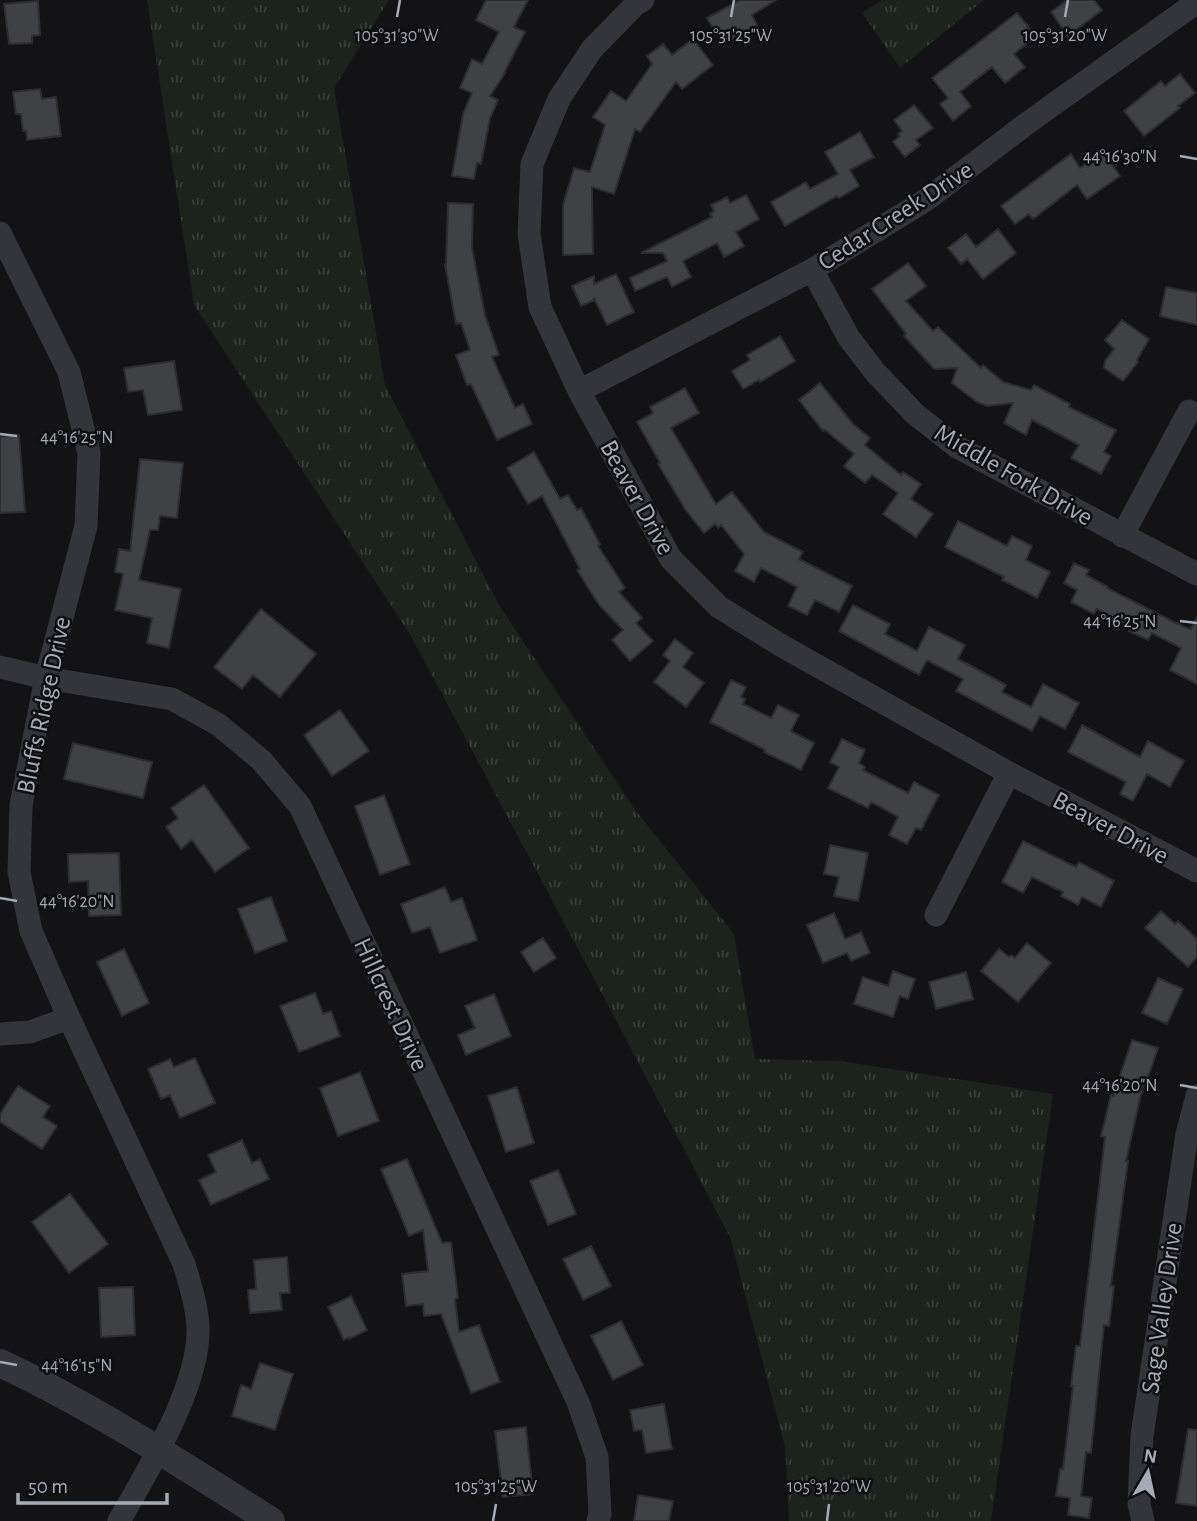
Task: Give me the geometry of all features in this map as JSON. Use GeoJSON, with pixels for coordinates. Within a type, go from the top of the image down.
{"type":"FeatureCollection","features":[{"type":"Feature","properties":{"kind":"street","name":"Beaver Drive"},"geometry":{"type":"LineString","coordinates":[[643,0],[592,49],[559,99],[532,164],[528,234],[540,307],[579,391],[671,559],[719,607],[782,646],[1009,773],[1197,872]]}},
{"type":"Feature","properties":{"kind":"street","name":"Cedar Creek Drive"},"geometry":{"type":"LineString","coordinates":[[579,391],[812,270],[926,200],[1026,124],[1192,7]]}},
{"type":"Feature","properties":{"kind":"street","name":"Bluffs Ridge Drive"},"geometry":{"type":"LineString","coordinates":[[0,233],[6,260],[69,372],[89,453],[86,526],[46,678],[21,804],[19,872],[31,931],[184,1264],[194,1298],[198,1328],[188,1385],[147,1471],[119,1521]]}},
{"type":"Feature","properties":{"kind":"street","name":"Middle Fork Drive"},"geometry":{"type":"LineString","coordinates":[[812,270],[849,338],[875,372],[915,414],[957,447],[1197,574]]}},
{"type":"Feature","properties":{"kind":"street"},"geometry":{"type":"LineString","coordinates":[[1122,536],[1189,411]]}},
{"type":"Feature","properties":{"kind":"street","name":"Hillcrest Drive"},"geometry":{"type":"LineString","coordinates":[[0,667],[46,678],[172,699],[219,725],[261,760],[300,806],[578,1402],[597,1457],[600,1514],[598,1521]]}},
{"type":"Feature","properties":{"kind":"street"},"geometry":{"type":"LineString","coordinates":[[936,915],[1009,773]]}},
{"type":"Feature","properties":{"kind":"street"},"geometry":{"type":"LineString","coordinates":[[0,1034],[30,1032],[69,1018]]}},
{"type":"Feature","properties":{"kind":"street","name":"Sage Valley Drive"},"geometry":{"type":"LineString","coordinates":[[1143,1521],[1139,1504],[1142,1436],[1187,1134],[1197,1096]]}},
{"type":"Feature","properties":{"kind":"street"},"geometry":{"type":"LineString","coordinates":[[0,1363],[38,1381],[158,1449],[271,1521]]}},
{"type":"Feature","properties":{"kind":"green space"},"geometry":{"type":"Polygon","coordinates":[[[147,0],[389,0],[334,88],[385,385],[499,605],[636,811],[734,934],[755,1059],[840,1061],[1053,1094],[991,1521],[789,1521],[785,1447],[730,1237],[411,636],[194,305],[147,0]]]}},
{"type":"Feature","properties":{"kind":"green space"},"geometry":{"type":"Polygon","coordinates":[[[882,0],[984,0],[900,68],[862,13],[882,0]]]}},
{"type":"Feature","properties":{"kind":"building"},"geometry":{"type":"Polygon","coordinates":[[[486,0],[528,0],[514,27],[525,32],[505,73],[490,96],[498,100],[490,118],[481,164],[477,163],[474,179],[452,176],[463,114],[472,93],[460,88],[472,59],[482,64],[499,32],[476,20],[486,0]]]}},
{"type":"Feature","properties":{"kind":"building"},"geometry":{"type":"Polygon","coordinates":[[[740,0],[776,0],[752,15],[757,25],[733,39],[728,29],[717,35],[707,18],[740,0]]]}},
{"type":"Feature","properties":{"kind":"building"},"geometry":{"type":"Polygon","coordinates":[[[1067,0],[1094,0],[1102,10],[1068,36],[1051,12],[1067,0]]]}},
{"type":"Feature","properties":{"kind":"building"},"geometry":{"type":"Polygon","coordinates":[[[38,1],[40,35],[32,36],[32,43],[9,44],[4,4],[38,1]]]}},
{"type":"Feature","properties":{"kind":"building"},"geometry":{"type":"Polygon","coordinates":[[[1017,13],[1036,36],[1014,54],[1025,67],[1005,83],[992,67],[960,92],[971,106],[953,121],[940,104],[948,98],[932,78],[1017,13]]]}},
{"type":"Feature","properties":{"kind":"building"},"geometry":{"type":"Polygon","coordinates":[[[693,39],[713,65],[682,89],[676,82],[640,132],[635,129],[614,194],[592,187],[593,254],[563,255],[563,205],[574,168],[590,172],[605,125],[593,117],[611,91],[626,101],[652,64],[647,56],[663,44],[672,55],[693,39]]]}},
{"type":"Feature","properties":{"kind":"building"},"geometry":{"type":"Polygon","coordinates":[[[1180,74],[1195,93],[1144,136],[1124,111],[1161,81],[1165,86],[1180,74]]]}},
{"type":"Feature","properties":{"kind":"building"},"geometry":{"type":"Polygon","coordinates":[[[40,89],[42,99],[56,97],[61,136],[27,140],[21,114],[16,114],[13,92],[40,89]]]}},
{"type":"Feature","properties":{"kind":"building"},"geometry":{"type":"Polygon","coordinates":[[[914,105],[933,128],[916,140],[920,145],[905,157],[893,142],[902,131],[894,120],[914,105]]]}},
{"type":"Feature","properties":{"kind":"building"},"geometry":{"type":"Polygon","coordinates":[[[860,132],[874,157],[850,170],[859,186],[785,226],[771,202],[806,182],[810,189],[838,174],[825,152],[860,132]]]}},
{"type":"Feature","properties":{"kind":"building"},"geometry":{"type":"Polygon","coordinates":[[[1103,152],[1120,176],[1087,199],[1077,185],[1033,219],[1029,214],[1015,224],[1001,206],[1071,154],[1080,168],[1103,152]]]}},
{"type":"Feature","properties":{"kind":"building"},"geometry":{"type":"Polygon","coordinates":[[[746,195],[759,219],[736,232],[744,246],[724,257],[717,243],[683,261],[691,277],[672,287],[667,277],[635,291],[630,278],[667,261],[663,253],[641,253],[712,217],[710,214],[714,211],[711,205],[727,197],[730,203],[746,195]]]}},
{"type":"Feature","properties":{"kind":"building"},"geometry":{"type":"Polygon","coordinates":[[[448,203],[473,204],[472,248],[485,315],[499,355],[492,357],[515,408],[523,404],[532,424],[497,440],[471,384],[467,385],[456,355],[470,350],[461,323],[456,324],[445,264],[448,203]]]}},
{"type":"Feature","properties":{"kind":"building"},"geometry":{"type":"Polygon","coordinates":[[[998,229],[1016,253],[983,279],[967,259],[961,264],[948,248],[966,234],[976,247],[998,229]]]}},
{"type":"Feature","properties":{"kind":"building"},"geometry":{"type":"Polygon","coordinates":[[[908,263],[926,286],[906,301],[933,331],[938,327],[981,368],[983,365],[1003,382],[1031,390],[1034,385],[1070,404],[1069,407],[1116,430],[1104,452],[1111,456],[1101,474],[1071,458],[1079,445],[1032,420],[1026,435],[1004,423],[1013,403],[987,406],[977,402],[952,383],[957,368],[934,369],[904,336],[906,334],[872,289],[908,263]]]}},
{"type":"Feature","properties":{"kind":"building"},"geometry":{"type":"Polygon","coordinates":[[[616,274],[634,312],[607,325],[594,298],[581,306],[572,286],[594,276],[594,284],[616,274]]]}},
{"type":"Feature","properties":{"kind":"building"},"geometry":{"type":"Polygon","coordinates":[[[1166,287],[1197,293],[1197,325],[1160,316],[1166,287]]]}},
{"type":"Feature","properties":{"kind":"building"},"geometry":{"type":"Polygon","coordinates":[[[1122,320],[1149,339],[1138,362],[1123,381],[1104,368],[1105,361],[1114,349],[1105,340],[1122,320]]]}},
{"type":"Feature","properties":{"kind":"building"},"geometry":{"type":"Polygon","coordinates":[[[780,336],[795,361],[743,389],[732,371],[750,360],[747,355],[780,336]]]}},
{"type":"Feature","properties":{"kind":"building"},"geometry":{"type":"Polygon","coordinates":[[[174,361],[182,410],[148,415],[143,390],[128,392],[124,368],[174,361]]]}},
{"type":"Feature","properties":{"kind":"building"},"geometry":{"type":"Polygon","coordinates":[[[820,383],[853,424],[870,438],[865,445],[901,475],[903,472],[921,484],[911,499],[933,514],[916,537],[883,514],[898,493],[872,475],[865,483],[844,466],[854,454],[823,431],[799,400],[820,383]]]}},
{"type":"Feature","properties":{"kind":"building"},"geometry":{"type":"Polygon","coordinates":[[[685,388],[699,413],[671,428],[716,504],[732,492],[764,532],[803,552],[799,559],[852,586],[839,612],[815,600],[807,615],[788,606],[797,587],[761,568],[754,582],[735,571],[744,554],[721,525],[718,528],[715,524],[704,533],[685,509],[637,422],[653,413],[650,407],[685,388]]]}},
{"type":"Feature","properties":{"kind":"building"},"geometry":{"type":"Polygon","coordinates":[[[19,435],[25,512],[0,513],[0,437],[19,435]]]}},
{"type":"Feature","properties":{"kind":"building"},"geometry":{"type":"Polygon","coordinates":[[[534,452],[560,499],[568,495],[577,510],[581,508],[600,544],[598,546],[625,588],[619,592],[642,618],[636,623],[653,641],[630,661],[612,640],[623,630],[599,605],[577,570],[580,569],[542,496],[528,504],[507,468],[534,452]]]}},
{"type":"Feature","properties":{"kind":"building"},"geometry":{"type":"Polygon","coordinates":[[[140,459],[183,463],[177,518],[160,516],[158,530],[150,530],[139,580],[181,589],[169,648],[147,643],[152,618],[115,610],[123,574],[115,572],[119,549],[130,551],[140,459]]]}},
{"type":"Feature","properties":{"kind":"building"},"geometry":{"type":"Polygon","coordinates":[[[958,521],[1007,546],[1012,536],[1032,546],[1026,560],[1050,572],[1037,598],[1002,580],[1004,577],[945,547],[958,521]]]}},
{"type":"Feature","properties":{"kind":"building"},"geometry":{"type":"Polygon","coordinates":[[[1074,563],[1089,570],[1086,575],[1107,588],[1182,626],[1191,629],[1197,617],[1197,684],[1170,670],[1181,648],[1152,633],[1148,640],[1129,631],[1131,627],[1097,609],[1094,614],[1071,602],[1077,590],[1064,583],[1074,563]]]}},
{"type":"Feature","properties":{"kind":"building"},"geometry":{"type":"Polygon","coordinates":[[[853,605],[890,624],[885,634],[917,651],[929,627],[965,645],[958,659],[1006,685],[1002,692],[1031,707],[1043,684],[1079,703],[1065,729],[1040,716],[1032,731],[956,691],[963,679],[927,660],[919,675],[839,631],[853,605]]]}},
{"type":"Feature","properties":{"kind":"building"},"geometry":{"type":"Polygon","coordinates":[[[261,609],[316,654],[280,697],[253,675],[242,689],[214,667],[261,609]]]}},
{"type":"Feature","properties":{"kind":"building"},"geometry":{"type":"Polygon","coordinates":[[[675,639],[693,653],[683,667],[704,683],[686,707],[654,682],[670,661],[663,655],[675,639]]]}},
{"type":"Feature","properties":{"kind":"building"},"geometry":{"type":"Polygon","coordinates":[[[731,680],[746,687],[741,697],[745,699],[743,704],[771,718],[778,705],[799,715],[791,731],[814,743],[801,770],[710,722],[731,680]]]}},
{"type":"Feature","properties":{"kind":"building"},"geometry":{"type":"Polygon","coordinates":[[[340,710],[369,751],[332,776],[304,735],[340,710]]]}},
{"type":"Feature","properties":{"kind":"building"},"geometry":{"type":"Polygon","coordinates":[[[1082,725],[1140,757],[1148,741],[1184,761],[1170,787],[1147,774],[1133,801],[1120,794],[1126,782],[1068,752],[1082,725]]]}},
{"type":"Feature","properties":{"kind":"building"},"geometry":{"type":"Polygon","coordinates":[[[842,739],[865,750],[859,763],[865,767],[863,770],[908,793],[914,782],[939,795],[921,830],[916,828],[907,844],[889,835],[898,817],[871,802],[868,808],[828,788],[839,767],[830,762],[842,739]]]}},
{"type":"Feature","properties":{"kind":"building"},"geometry":{"type":"Polygon","coordinates":[[[73,743],[152,762],[143,798],[64,779],[73,743]]]}},
{"type":"Feature","properties":{"kind":"building"},"geometry":{"type":"Polygon","coordinates":[[[204,785],[249,848],[215,872],[192,840],[181,849],[166,827],[178,818],[171,808],[204,785]]]}},
{"type":"Feature","properties":{"kind":"building"},"geometry":{"type":"Polygon","coordinates":[[[384,795],[410,864],[380,875],[355,806],[384,795]]]}},
{"type":"Feature","properties":{"kind":"building"},"geometry":{"type":"Polygon","coordinates":[[[1023,841],[1076,867],[1079,862],[1114,881],[1101,907],[1082,897],[1078,905],[1061,896],[1063,892],[1032,877],[1023,893],[1002,882],[1023,841]]]}},
{"type":"Feature","properties":{"kind":"building"},"geometry":{"type":"Polygon","coordinates":[[[830,845],[868,853],[858,901],[834,896],[839,877],[824,874],[830,845]]]}},
{"type":"Feature","properties":{"kind":"building"},"geometry":{"type":"Polygon","coordinates":[[[119,853],[121,915],[89,916],[88,881],[69,882],[68,854],[119,853]]]}},
{"type":"Feature","properties":{"kind":"building"},"geometry":{"type":"Polygon","coordinates":[[[445,887],[451,902],[462,898],[477,940],[440,953],[430,927],[412,933],[401,904],[445,887]]]}},
{"type":"Feature","properties":{"kind":"building"},"geometry":{"type":"Polygon","coordinates":[[[271,897],[287,941],[255,953],[238,909],[271,897]]]}},
{"type":"Feature","properties":{"kind":"building"},"geometry":{"type":"Polygon","coordinates":[[[1161,911],[1175,924],[1178,921],[1197,939],[1197,957],[1188,967],[1145,928],[1161,911]]]}},
{"type":"Feature","properties":{"kind":"building"},"geometry":{"type":"Polygon","coordinates":[[[834,913],[845,939],[861,932],[870,953],[851,961],[847,953],[823,963],[807,925],[834,913]]]}},
{"type":"Feature","properties":{"kind":"building"},"geometry":{"type":"Polygon","coordinates":[[[543,938],[556,958],[534,972],[521,952],[543,938]]]}},
{"type":"Feature","properties":{"kind":"building"},"geometry":{"type":"Polygon","coordinates":[[[1027,943],[1051,963],[1018,1002],[981,971],[999,949],[1015,958],[1027,943]]]}},
{"type":"Feature","properties":{"kind":"building"},"geometry":{"type":"Polygon","coordinates":[[[124,949],[149,1003],[122,1016],[97,962],[124,949]]]}},
{"type":"Feature","properties":{"kind":"building"},"geometry":{"type":"Polygon","coordinates":[[[893,971],[915,979],[908,999],[900,996],[893,1017],[854,1004],[863,977],[888,986],[893,971]]]}},
{"type":"Feature","properties":{"kind":"building"},"geometry":{"type":"Polygon","coordinates":[[[966,972],[973,999],[936,1009],[929,982],[966,972]]]}},
{"type":"Feature","properties":{"kind":"building"},"geometry":{"type":"Polygon","coordinates":[[[1158,978],[1183,989],[1167,1024],[1142,1013],[1158,978]]]}},
{"type":"Feature","properties":{"kind":"building"},"geometry":{"type":"Polygon","coordinates":[[[315,993],[323,1014],[331,1011],[340,1036],[299,1052],[280,1006],[315,993]]]}},
{"type":"Feature","properties":{"kind":"building"},"geometry":{"type":"Polygon","coordinates":[[[494,994],[511,1036],[466,1055],[458,1035],[475,1028],[465,1006],[494,994]]]}},
{"type":"Feature","properties":{"kind":"building"},"geometry":{"type":"Polygon","coordinates":[[[1132,1040],[1158,1048],[1145,1086],[1143,1085],[1126,1161],[1111,1286],[1114,1286],[1109,1326],[1104,1325],[1091,1453],[1086,1452],[1081,1496],[1092,1498],[1089,1518],[1068,1515],[1070,1498],[1056,1496],[1060,1469],[1063,1469],[1076,1346],[1080,1346],[1105,1137],[1101,1136],[1111,1095],[1113,1096],[1132,1040]]]}},
{"type":"Feature","properties":{"kind":"building"},"geometry":{"type":"Polygon","coordinates":[[[195,1058],[215,1103],[180,1118],[170,1095],[161,1099],[148,1069],[170,1059],[174,1067],[195,1058]]]}},
{"type":"Feature","properties":{"kind":"building"},"geometry":{"type":"Polygon","coordinates":[[[360,1072],[379,1121],[338,1136],[320,1088],[360,1072]]]}},
{"type":"Feature","properties":{"kind":"building"},"geometry":{"type":"Polygon","coordinates":[[[18,1086],[50,1106],[43,1117],[57,1126],[42,1149],[0,1122],[0,1114],[18,1086]]]}},
{"type":"Feature","properties":{"kind":"building"},"geometry":{"type":"Polygon","coordinates":[[[517,1087],[534,1143],[506,1152],[488,1096],[517,1087]]]}},
{"type":"Feature","properties":{"kind":"building"},"geometry":{"type":"Polygon","coordinates":[[[242,1140],[252,1163],[260,1159],[269,1179],[211,1205],[199,1180],[216,1172],[208,1155],[242,1140]]]}},
{"type":"Feature","properties":{"kind":"building"},"geometry":{"type":"Polygon","coordinates":[[[407,1159],[442,1243],[451,1242],[459,1332],[479,1325],[500,1382],[471,1393],[441,1314],[424,1316],[423,1304],[406,1306],[402,1274],[428,1271],[423,1230],[409,1236],[381,1169],[407,1159]]]}},
{"type":"Feature","properties":{"kind":"building"},"geometry":{"type":"Polygon","coordinates":[[[558,1170],[576,1214],[548,1225],[530,1181],[558,1170]]]}},
{"type":"Feature","properties":{"kind":"building"},"geometry":{"type":"Polygon","coordinates":[[[70,1194],[108,1244],[69,1273],[32,1222],[70,1194]]]}},
{"type":"Feature","properties":{"kind":"building"},"geometry":{"type":"Polygon","coordinates":[[[591,1246],[611,1286],[583,1300],[563,1259],[591,1246]]]}},
{"type":"Feature","properties":{"kind":"building"},"geometry":{"type":"Polygon","coordinates":[[[287,1257],[290,1293],[280,1293],[282,1310],[250,1313],[248,1290],[256,1289],[254,1260],[287,1257]]]}},
{"type":"Feature","properties":{"kind":"building"},"geometry":{"type":"Polygon","coordinates":[[[133,1287],[135,1335],[101,1337],[99,1288],[133,1287]]]}},
{"type":"Feature","properties":{"kind":"building"},"geometry":{"type":"Polygon","coordinates":[[[351,1296],[367,1330],[344,1340],[328,1307],[351,1296]]]}},
{"type":"Feature","properties":{"kind":"building"},"geometry":{"type":"Polygon","coordinates":[[[621,1321],[643,1365],[613,1380],[591,1336],[621,1321]]]}},
{"type":"Feature","properties":{"kind":"building"},"geometry":{"type":"Polygon","coordinates":[[[260,1363],[293,1374],[275,1430],[232,1416],[241,1385],[251,1389],[260,1363]]]}},
{"type":"Feature","properties":{"kind":"building"},"geometry":{"type":"Polygon","coordinates":[[[664,1404],[672,1449],[646,1453],[642,1430],[634,1431],[630,1410],[664,1404]]]}},
{"type":"Feature","properties":{"kind":"building"},"geometry":{"type":"Polygon","coordinates":[[[526,1427],[533,1494],[503,1497],[495,1431],[526,1427]]]}},
{"type":"Feature","properties":{"kind":"building"},"geometry":{"type":"Polygon","coordinates":[[[1188,1429],[1197,1430],[1197,1506],[1176,1503],[1188,1429]]]}},
{"type":"Feature","properties":{"kind":"building"},"geometry":{"type":"Polygon","coordinates":[[[638,1495],[673,1501],[669,1521],[634,1521],[638,1495]]]}}]}
